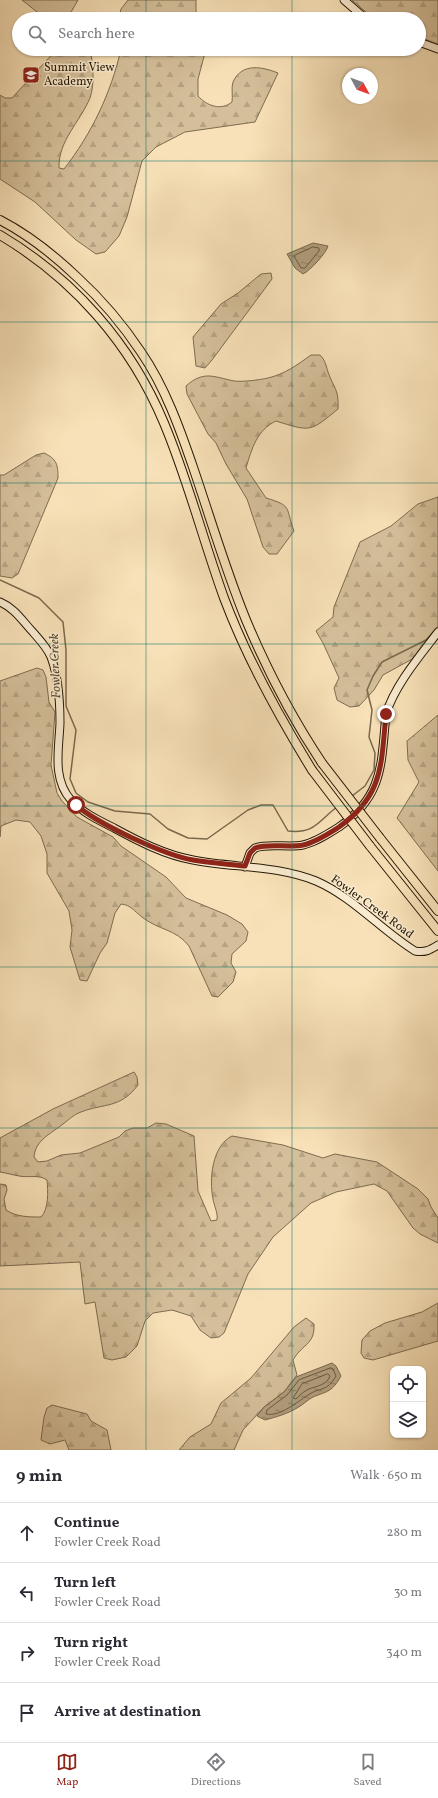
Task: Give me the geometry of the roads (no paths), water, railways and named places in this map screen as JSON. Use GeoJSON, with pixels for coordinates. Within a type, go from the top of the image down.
{"type":"FeatureCollection","features":[{"type":"Feature","properties":{"kind":"main road"},"geometry":{"type":"LineString","coordinates":[[344,0],[356,12]]}},
{"type":"Feature","properties":{"kind":"main road"},"geometry":{"type":"LineString","coordinates":[[426,44],[438,48]]}},
{"type":"Feature","properties":{"kind":"main road"},"geometry":{"type":"LineString","coordinates":[[0,220],[42,247],[81,281],[117,320],[146,359],[165,395],[180,429],[233,585],[249,626],[291,714],[322,763],[438,911]]}},
{"type":"Feature","properties":{"kind":"main road"},"geometry":{"type":"LineString","coordinates":[[0,235],[40,262],[79,296],[109,328],[141,376],[164,424],[224,598],[249,659],[280,718],[312,770],[438,931]]}},
{"type":"Feature","properties":{"kind":"main road","name":"Fowler Creek Road"},"geometry":{"type":"LineString","coordinates":[[0,602],[12,608],[19,615],[44,646],[51,658],[56,673],[60,701],[59,773],[62,784],[70,798],[87,814],[131,837],[170,854],[192,860],[290,873],[329,887],[415,951],[422,952],[431,950],[438,945]]}},
{"type":"Feature","properties":{"kind":"main road"},"geometry":{"type":"LineString","coordinates":[[245,866],[250,853],[255,848],[304,845],[330,832],[362,807],[374,791],[379,779],[386,714],[389,705],[395,693],[438,632]]}},
{"type":"Feature","properties":{"kind":"water"},"geometry":{"type":"Polygon","coordinates":[[[313,243],[328,246],[318,261],[303,274],[295,268],[287,254],[313,243]]]}},
{"type":"Feature","properties":{"kind":"water"},"geometry":{"type":"Polygon","coordinates":[[[332,1363],[336,1366],[341,1376],[332,1388],[313,1397],[299,1407],[281,1415],[265,1420],[257,1416],[264,1407],[284,1392],[296,1377],[332,1363]]]}},
{"type":"Feature","properties":{"kind":"waterway","name":"Fowler Creek"},"geometry":{"type":"LineString","coordinates":[[0,580],[39,598],[63,622],[66,650],[66,706],[76,730],[70,779],[76,793],[88,802],[115,811],[150,814],[168,829],[188,838],[207,839],[248,810],[261,805],[273,805],[288,831],[297,831],[310,828],[316,825],[337,807]]}},
{"type":"Feature","properties":{"kind":"waterway","name":"Fowler Creek"},"geometry":{"type":"LineString","coordinates":[[352,796],[365,786],[374,770],[375,753],[369,737],[372,710],[367,690],[373,676],[382,662],[426,640],[438,627]]}},
{"type":"Feature","properties":{"kind":"place","name":"Summit View Academy"},"geometry":{"type":"Point","coordinates":[31,75]}}]}
